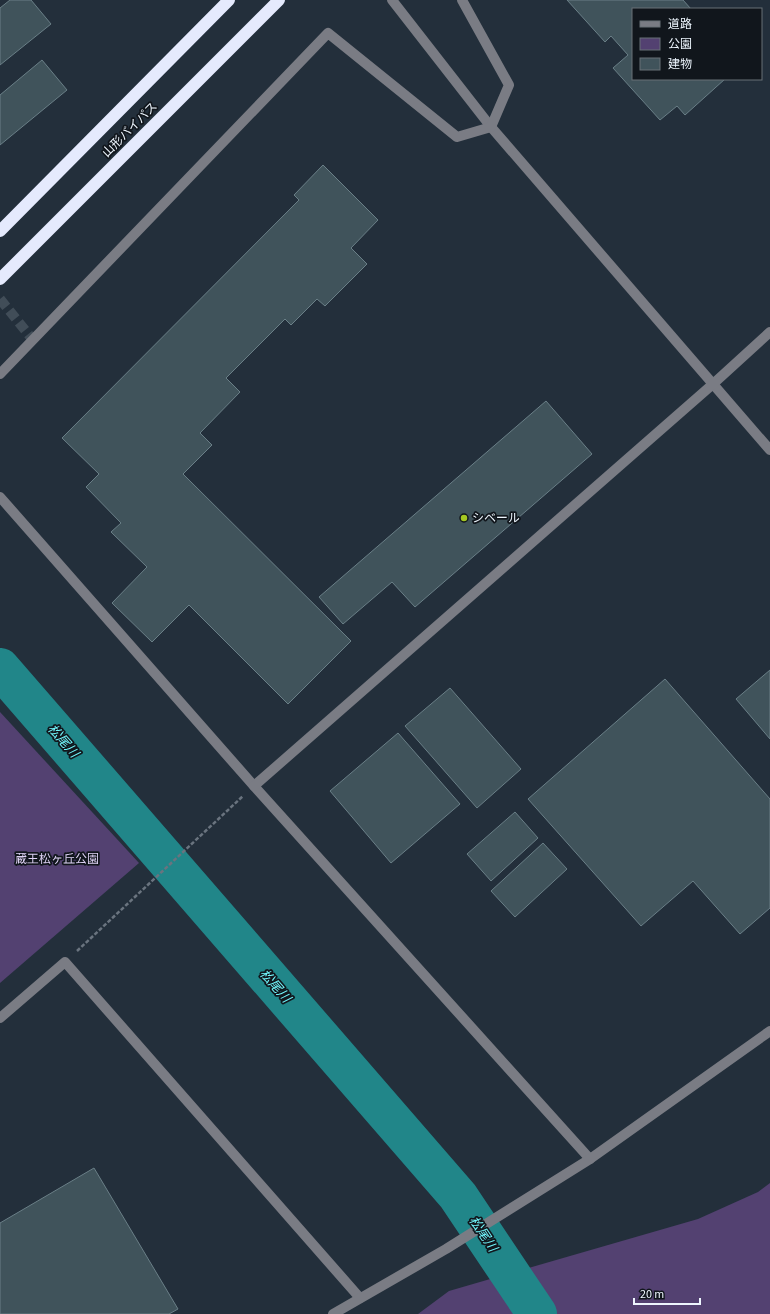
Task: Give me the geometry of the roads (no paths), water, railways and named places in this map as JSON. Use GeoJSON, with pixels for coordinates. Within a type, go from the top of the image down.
{"type":"FeatureCollection","features":[{"type":"Feature","properties":{"kind":"highway","name":"山形バイパス"},"geometry":{"type":"LineString","coordinates":[[0,231],[229,0]]}},
{"type":"Feature","properties":{"kind":"highway","name":"山形バイパス"},"geometry":{"type":"LineString","coordinates":[[0,280],[279,0]]}},
{"type":"Feature","properties":{"kind":"street"},"geometry":{"type":"LineString","coordinates":[[392,0],[491,127],[770,450]]}},
{"type":"Feature","properties":{"kind":"street"},"geometry":{"type":"LineString","coordinates":[[462,0],[509,85],[491,127]]}},
{"type":"Feature","properties":{"kind":"street"},"geometry":{"type":"LineString","coordinates":[[0,374],[328,33],[457,137],[491,127]]}},
{"type":"Feature","properties":{"kind":"street"},"geometry":{"type":"LineString","coordinates":[[254,786],[713,384],[770,332]]}},
{"type":"Feature","properties":{"kind":"street"},"geometry":{"type":"LineString","coordinates":[[0,497],[254,786],[590,1159]]}},
{"type":"Feature","properties":{"kind":"street"},"geometry":{"type":"LineString","coordinates":[[0,1018],[65,962],[360,1298]]}},
{"type":"Feature","properties":{"kind":"street"},"geometry":{"type":"LineString","coordinates":[[333,1314],[446,1249],[590,1159],[770,1031]]}},
{"type":"Feature","properties":{"kind":"waterway","name":"松尾川"},"geometry":{"type":"LineString","coordinates":[[0,668],[458,1196],[537,1314]]}},
{"type":"Feature","properties":{"kind":"tunnel"},"geometry":{"type":"LineString","coordinates":[[0,299],[33,340]]}},
{"type":"Feature","properties":{"kind":"place","name":"シベール"},"geometry":{"type":"Point","coordinates":[464,518]}},
{"type":"Feature","properties":{"kind":"park label","name":"蔵王松ヶ丘公園"},"geometry":{"type":"Point","coordinates":[57,859]}}]}
